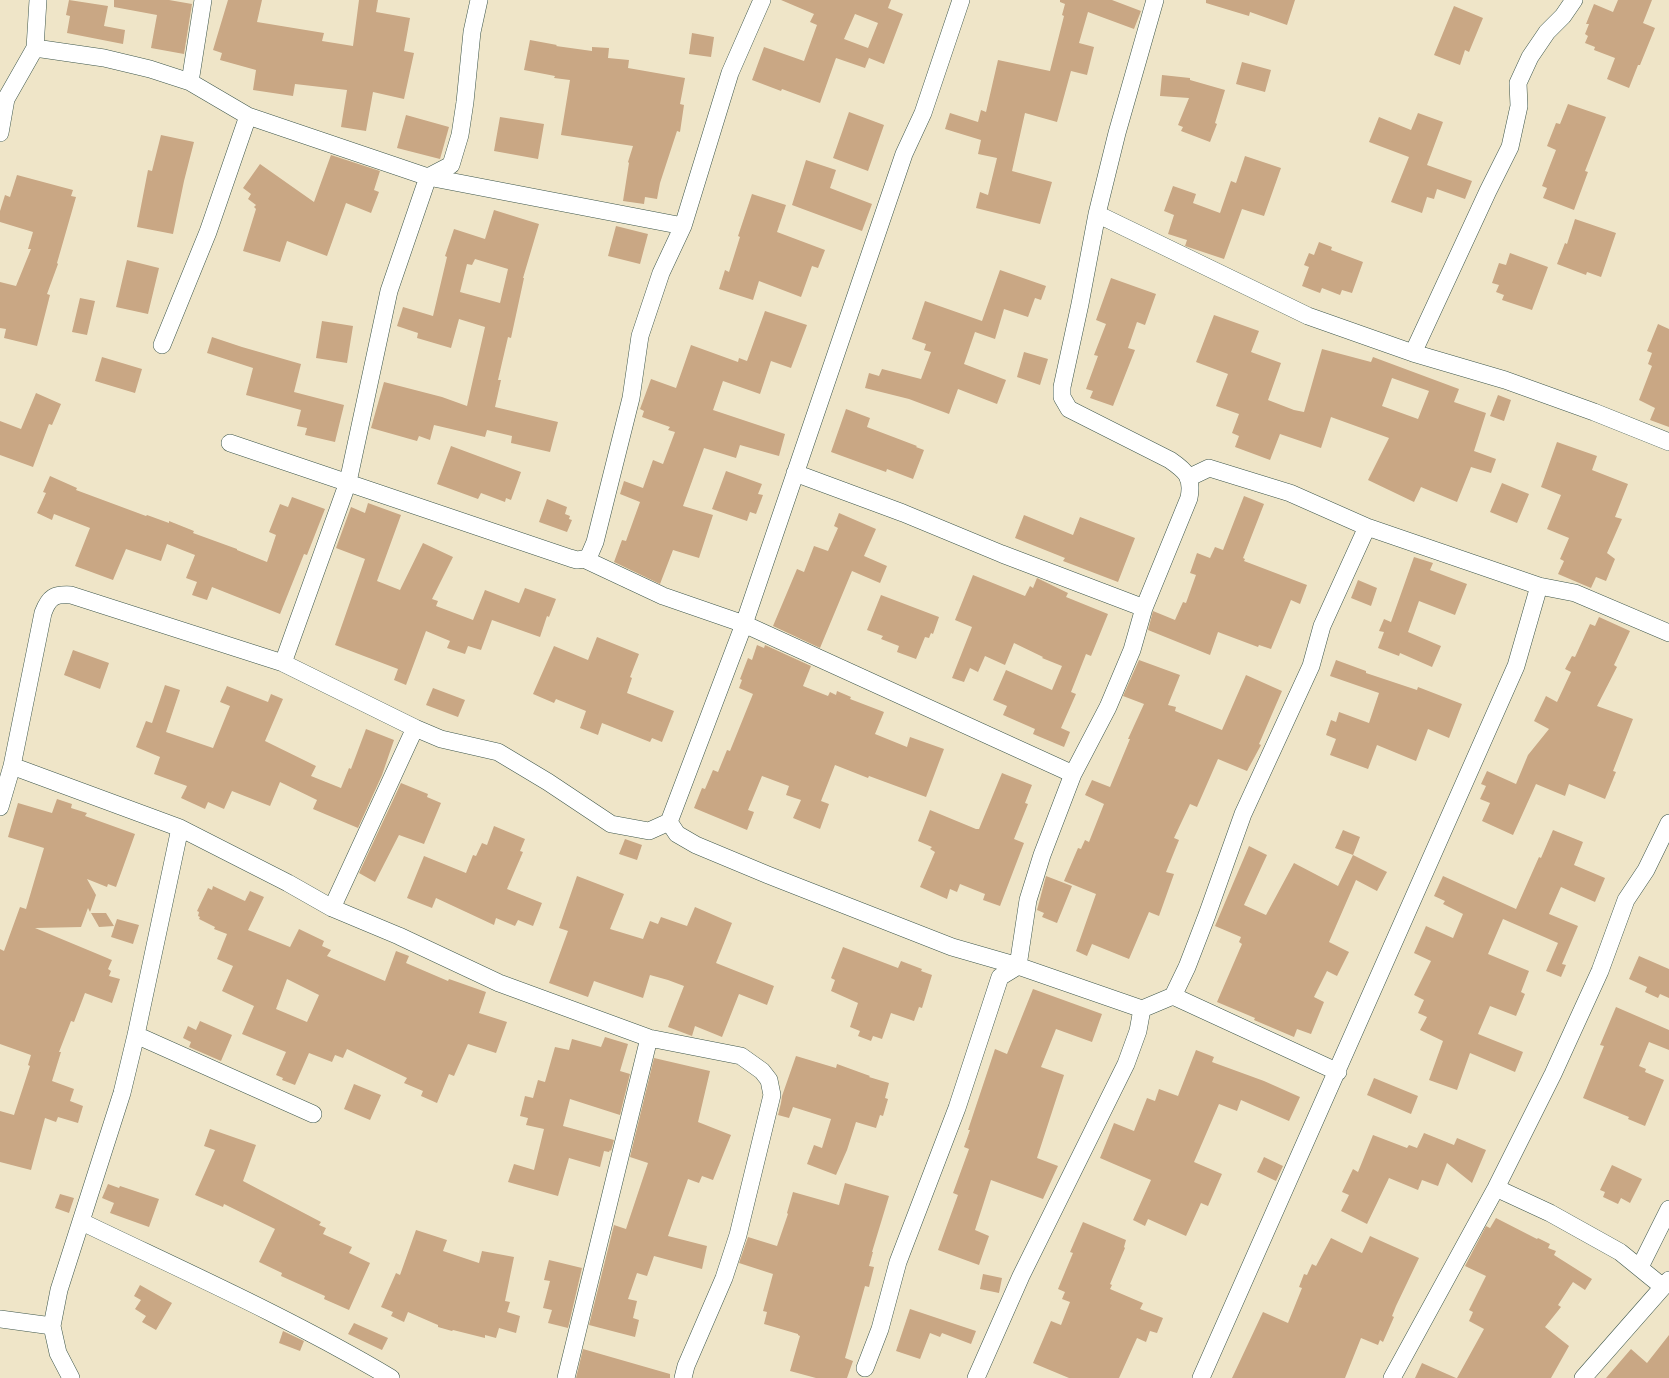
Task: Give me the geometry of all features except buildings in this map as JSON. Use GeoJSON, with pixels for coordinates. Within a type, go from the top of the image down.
{"type":"FeatureCollection","features":[{"type":"Feature","properties":{"kind":"street"},"geometry":{"type":"LineString","coordinates":[[0,133],[3,98],[35,48],[38,0]]}},
{"type":"Feature","properties":{"kind":"street"},"geometry":{"type":"LineString","coordinates":[[190,82],[203,0]]}},
{"type":"Feature","properties":{"kind":"street"},"geometry":{"type":"LineString","coordinates":[[283,663],[348,482],[389,291],[428,177],[451,164],[460,135],[472,32],[479,0]]}},
{"type":"Feature","properties":{"kind":"street"},"geometry":{"type":"LineString","coordinates":[[230,443],[570,558],[577,560],[584,559],[589,556],[595,542],[631,398],[640,336],[661,273],[683,226],[730,73],[762,0]]}},
{"type":"Feature","properties":{"kind":"street"},"geometry":{"type":"LineString","coordinates":[[0,807],[12,766],[43,613],[48,601],[58,594],[70,595],[283,663],[441,740],[498,752],[548,782],[611,824],[649,831],[669,822],[744,624],[795,473],[822,399],[904,154],[923,113],[961,0]]}},
{"type":"Feature","properties":{"kind":"street"},"geometry":{"type":"LineString","coordinates":[[865,1368],[880,1329],[898,1262],[957,1108],[1000,977],[1018,966],[1028,900],[1042,855],[1073,774],[1111,700],[1132,650],[1144,608],[1189,498],[1191,486],[1182,469],[1170,460],[1069,409],[1062,397],[1062,387],[1097,214],[1117,133],[1155,0]]}},
{"type":"Feature","properties":{"kind":"street"},"geometry":{"type":"LineString","coordinates":[[1413,354],[1488,191],[1510,147],[1519,106],[1518,83],[1530,57],[1547,32],[1563,16],[1574,0]]}},
{"type":"Feature","properties":{"kind":"street"},"geometry":{"type":"LineString","coordinates":[[35,48],[104,58],[150,69],[190,82],[248,116],[428,177],[683,226]]}},
{"type":"Feature","properties":{"kind":"street"},"geometry":{"type":"LineString","coordinates":[[162,345],[208,232],[248,116]]}},
{"type":"Feature","properties":{"kind":"street"},"geometry":{"type":"LineString","coordinates":[[1097,214],[1308,316],[1413,354],[1505,380],[1594,412],[1669,442]]}},
{"type":"Feature","properties":{"kind":"street"},"geometry":{"type":"LineString","coordinates":[[1188,478],[1209,468],[1290,493],[1367,526],[1539,586],[1575,593],[1669,633]]}},
{"type":"Feature","properties":{"kind":"street"},"geometry":{"type":"LineString","coordinates":[[795,473],[903,513],[1002,554],[1144,608]]}},
{"type":"Feature","properties":{"kind":"street"},"geometry":{"type":"LineString","coordinates":[[669,822],[677,834],[696,846],[952,946],[1018,966],[1142,1009],[1173,996],[1187,967],[1208,916],[1243,814],[1310,666],[1322,626],[1367,526]]}},
{"type":"Feature","properties":{"kind":"street"},"geometry":{"type":"LineString","coordinates":[[584,559],[663,596],[744,624],[1073,774]]}},
{"type":"Feature","properties":{"kind":"street"},"geometry":{"type":"LineString","coordinates":[[1201,1378],[1338,1072],[1516,666],[1539,586]]}},
{"type":"Feature","properties":{"kind":"street"},"geometry":{"type":"LineString","coordinates":[[332,908],[415,728]]}},
{"type":"Feature","properties":{"kind":"street"},"geometry":{"type":"LineString","coordinates":[[12,766],[180,828],[288,883],[332,908],[406,939],[499,983],[649,1038],[741,1056],[762,1071],[769,1080],[772,1095],[738,1235],[724,1278],[686,1366],[683,1378]]}},
{"type":"Feature","properties":{"kind":"street"},"geometry":{"type":"LineString","coordinates":[[1392,1378],[1496,1188],[1553,1074],[1610,949],[1626,900],[1646,870],[1669,823]]}},
{"type":"Feature","properties":{"kind":"street"},"geometry":{"type":"LineString","coordinates":[[71,1378],[58,1353],[52,1326],[59,1290],[122,1093],[136,1035],[180,828]]}},
{"type":"Feature","properties":{"kind":"street"},"geometry":{"type":"LineString","coordinates":[[1173,996],[1338,1072]]}},
{"type":"Feature","properties":{"kind":"street"},"geometry":{"type":"LineString","coordinates":[[976,1378],[1021,1276],[1126,1064],[1138,1031],[1142,1009]]}},
{"type":"Feature","properties":{"kind":"street"},"geometry":{"type":"LineString","coordinates":[[136,1035],[313,1114]]}},
{"type":"Feature","properties":{"kind":"street"},"geometry":{"type":"LineString","coordinates":[[566,1378],[649,1038]]}},
{"type":"Feature","properties":{"kind":"street"},"geometry":{"type":"LineString","coordinates":[[1496,1188],[1550,1213],[1594,1236],[1666,1283],[1583,1378]]}},
{"type":"Feature","properties":{"kind":"street"},"geometry":{"type":"LineString","coordinates":[[1640,1267],[1669,1209]]}},
{"type":"Feature","properties":{"kind":"street"},"geometry":{"type":"LineString","coordinates":[[82,1222],[245,1300],[365,1362],[391,1378]]}},
{"type":"Feature","properties":{"kind":"street"},"geometry":{"type":"LineString","coordinates":[[0,1319],[52,1326]]}}]}
